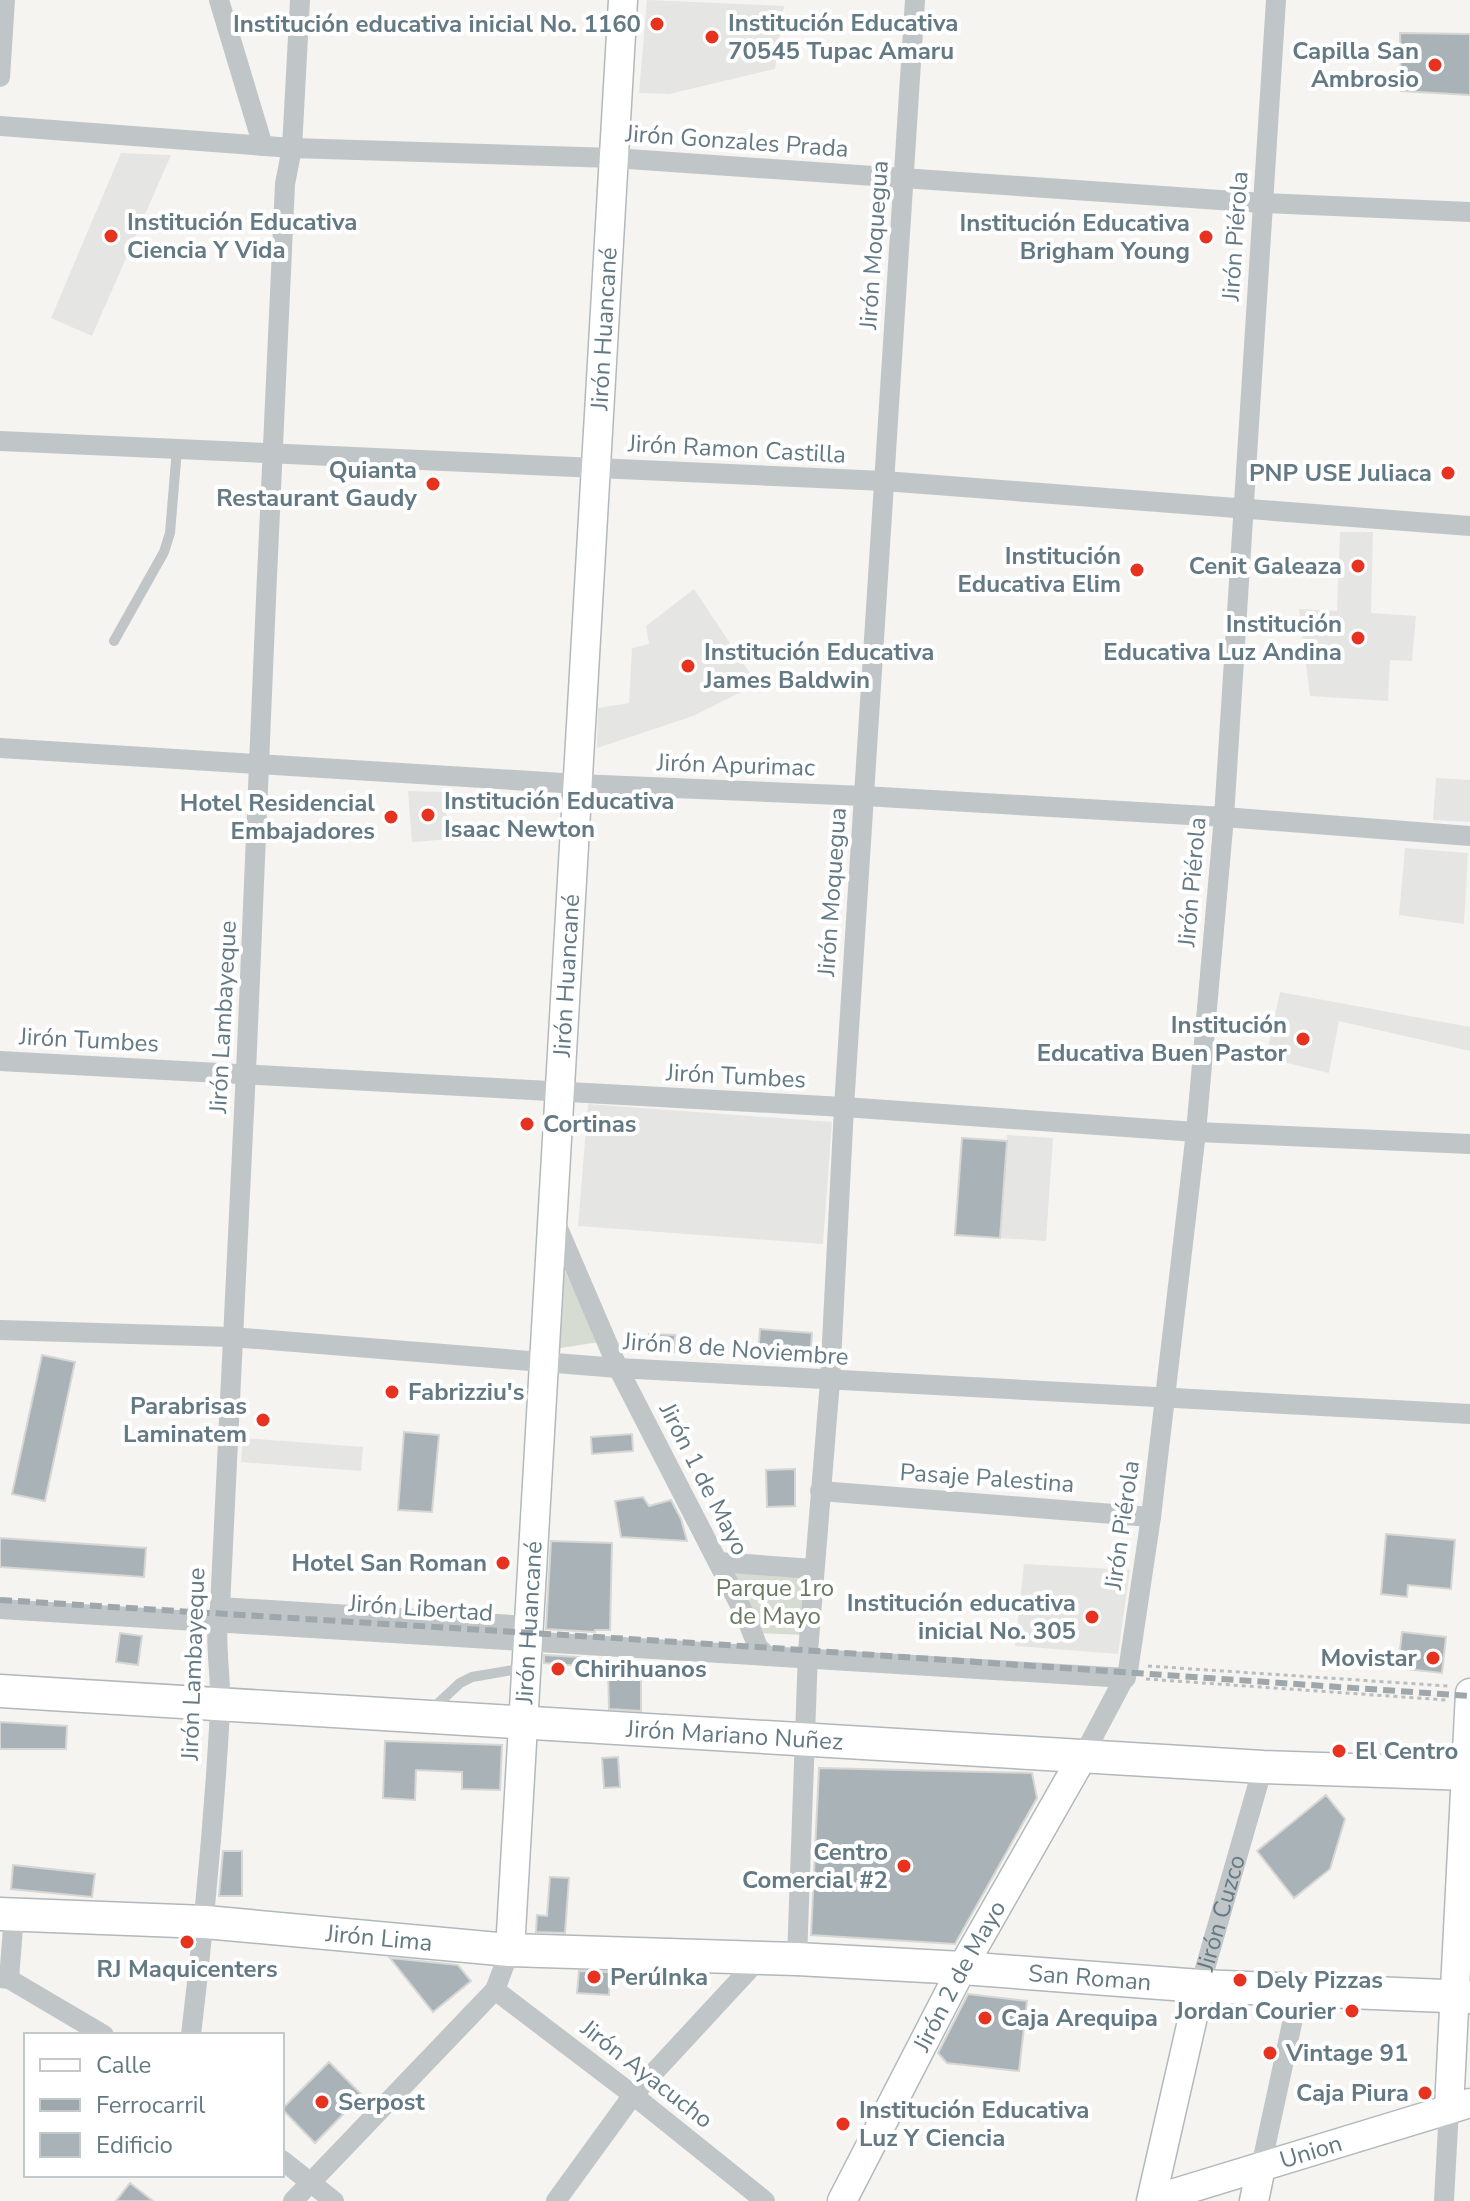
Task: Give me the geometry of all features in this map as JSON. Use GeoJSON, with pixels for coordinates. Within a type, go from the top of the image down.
{"type":"FeatureCollection","features":[{"type":"Feature","properties":{"kind":"main road","name":"Jirón Mariano Nuñez"},"geometry":{"type":"LineString","coordinates":[[0,1691],[1263,1767],[1468,1774]]}},
{"type":"Feature","properties":{"kind":"main road","name":"Jirón Lima"},"geometry":{"type":"LineString","coordinates":[[7,1914],[205,1922],[510,1950],[758,1960]]}},
{"type":"Feature","properties":{"kind":"main road","name":"San Roman"},"geometry":{"type":"LineString","coordinates":[[758,1960],[797,1959],[962,1968],[1200,1986],[1462,1996]]}},
{"type":"Feature","properties":{"kind":"street"},"geometry":{"type":"LineString","coordinates":[[0,77],[5,0]]}},
{"type":"Feature","properties":{"kind":"street"},"geometry":{"type":"LineString","coordinates":[[219,0],[263,146]]}},
{"type":"Feature","properties":{"kind":"street","name":"Jirón Lambayeque"},"geometry":{"type":"LineString","coordinates":[[191,2033],[205,1922],[221,1706],[219,1614],[260,764],[271,454],[285,184],[292,148],[300,0]]}},
{"type":"Feature","properties":{"kind":"street","name":"Jirón Huancané"},"geometry":{"type":"LineString","coordinates":[[510,1950],[623,0]]}},
{"type":"Feature","properties":{"kind":"street","name":"Jirón Moquegua"},"geometry":{"type":"LineString","coordinates":[[797,1959],[813,1569],[830,1381],[844,1107],[915,0]]}},
{"type":"Feature","properties":{"kind":"street","name":"Jirón Piérola"},"geometry":{"type":"LineString","coordinates":[[1084,1754],[1126,1678],[1151,1517],[1196,1132],[1224,817],[1276,0]]}},
{"type":"Feature","properties":{"kind":"street","name":"Jirón Gonzales Prada"},"geometry":{"type":"LineString","coordinates":[[0,126],[292,148],[614,158],[1263,203],[1470,212]]}},
{"type":"Feature","properties":{"kind":"street","name":"Jirón Ramon Castilla"},"geometry":{"type":"LineString","coordinates":[[0,441],[884,481],[1470,526]]}},
{"type":"Feature","properties":{"kind":"street","name":"Jirón Apurimac"},"geometry":{"type":"LineString","coordinates":[[0,748],[578,784],[864,796],[1224,817],[1470,836]]}},
{"type":"Feature","properties":{"kind":"street","name":"Jirón Tumbes"},"geometry":{"type":"LineString","coordinates":[[0,1061],[844,1107],[1196,1132],[1470,1144]]}},
{"type":"Feature","properties":{"kind":"street","name":"Jirón 1 de Mayo"},"geometry":{"type":"LineString","coordinates":[[553,1215],[618,1368],[758,1647],[766,1655]]}},
{"type":"Feature","properties":{"kind":"street","name":"Jirón 8 de Noviembre"},"geometry":{"type":"LineString","coordinates":[[0,1330],[231,1337],[618,1368],[1470,1414]]}},
{"type":"Feature","properties":{"kind":"street","name":"Pasaje Palestina"},"geometry":{"type":"LineString","coordinates":[[820,1491],[1151,1517]]}},
{"type":"Feature","properties":{"kind":"street"},"geometry":{"type":"LineString","coordinates":[[718,1562],[813,1569]]}},
{"type":"Feature","properties":{"kind":"street"},"geometry":{"type":"LineString","coordinates":[[0,1609],[219,1614],[528,1645],[766,1655],[1126,1678]]}},
{"type":"Feature","properties":{"kind":"street"},"geometry":{"type":"LineString","coordinates":[[1444,2201],[1460,2106],[1470,1697]]}},
{"type":"Feature","properties":{"kind":"street","name":"Jirón 2 de Mayo"},"geometry":{"type":"LineString","coordinates":[[842,2201],[962,1968],[1084,1754]]}},
{"type":"Feature","properties":{"kind":"street","name":"Jirón Cuzco"},"geometry":{"type":"LineString","coordinates":[[1151,2200],[1200,1986],[1263,1767]]}},
{"type":"Feature","properties":{"kind":"street"},"geometry":{"type":"LineString","coordinates":[[7,1914],[4,1979],[100,2033]]}},
{"type":"Feature","properties":{"kind":"street"},"geometry":{"type":"LineString","coordinates":[[293,2201],[495,1990],[510,1950]]}},
{"type":"Feature","properties":{"kind":"street"},"geometry":{"type":"LineString","coordinates":[[556,2201],[633,2095],[758,1960]]}},
{"type":"Feature","properties":{"kind":"street","name":"Jirón Ayacucho"},"geometry":{"type":"LineString","coordinates":[[495,1990],[765,2201]]}},
{"type":"Feature","properties":{"kind":"street"},"geometry":{"type":"LineString","coordinates":[[1254,2201],[1299,1991]]}},
{"type":"Feature","properties":{"kind":"street","name":"Union"},"geometry":{"type":"LineString","coordinates":[[1151,2200],[1460,2106]]}},
{"type":"Feature","properties":{"kind":"street"},"geometry":{"type":"LineString","coordinates":[[284,2162],[334,2201]]}},
{"type":"Feature","properties":{"kind":"lane"},"geometry":{"type":"LineString","coordinates":[[114,641],[170,533],[177,449]]}},
{"type":"Feature","properties":{"kind":"lane"},"geometry":{"type":"LineString","coordinates":[[424,1716],[460,1683],[528,1645]]}},
{"type":"Feature","properties":{"kind":"path"},"geometry":{"type":"LineString","coordinates":[[1126,1678],[1470,1697]]}},
{"type":"Feature","properties":{"kind":"shaded area","name":"Institución Educativa 70545 Tupac Amaru"},"geometry":{"type":"Polygon","coordinates":[[[647,0],[784,6],[775,69],[669,94],[639,93],[647,0]]]}},
{"type":"Feature","properties":{"kind":"shaded area","name":"Institución Educativa Ciencia Y Vida"},"geometry":{"type":"Polygon","coordinates":[[[121,153],[171,155],[92,336],[51,318],[121,153]]]}},
{"type":"Feature","properties":{"kind":"shaded area","name":"Institución Educativa Luz Andina"},"geometry":{"type":"Polygon","coordinates":[[[1340,532],[1373,532],[1371,613],[1416,616],[1412,661],[1390,660],[1388,701],[1310,696],[1299,609],[1337,611],[1340,532]]]}},
{"type":"Feature","properties":{"kind":"shaded area","name":"Institución Educativa James Baldwin"},"geometry":{"type":"Polygon","coordinates":[[[694,589],[757,684],[693,716],[597,748],[598,708],[629,703],[632,648],[649,644],[646,626],[694,589]]]}},
{"type":"Feature","properties":{"kind":"shaded area"},"geometry":{"type":"Polygon","coordinates":[[[1436,778],[1470,780],[1470,822],[1433,820],[1436,778]]]}},
{"type":"Feature","properties":{"kind":"shaded area","name":"Institución Educativa Isaac Newton"},"geometry":{"type":"Polygon","coordinates":[[[408,791],[442,792],[451,839],[412,842],[408,791]]]}},
{"type":"Feature","properties":{"kind":"shaded area"},"geometry":{"type":"Polygon","coordinates":[[[1405,848],[1468,853],[1464,924],[1399,915],[1405,848]]]}},
{"type":"Feature","properties":{"kind":"shaded area","name":"Institución Educativa Buen Pastor"},"geometry":{"type":"Polygon","coordinates":[[[1280,992],[1470,1027],[1470,1051],[1339,1021],[1329,1073],[1266,1058],[1280,992]]]}},
{"type":"Feature","properties":{"kind":"shaded area"},"geometry":{"type":"Polygon","coordinates":[[[588,1104],[832,1122],[823,1244],[578,1226],[588,1104]]]}},
{"type":"Feature","properties":{"kind":"shaded area"},"geometry":{"type":"Polygon","coordinates":[[[1007,1135],[1053,1138],[1046,1241],[1000,1238],[1007,1135]]]}},
{"type":"Feature","properties":{"kind":"shaded area"},"geometry":{"type":"Polygon","coordinates":[[[243,1438],[363,1447],[361,1471],[241,1462],[243,1438]]]}},
{"type":"Feature","properties":{"kind":"shaded area"},"geometry":{"type":"Polygon","coordinates":[[[1024,1564],[1130,1570],[1118,1654],[1015,1646],[1024,1564]]]}},
{"type":"Feature","properties":{"kind":"green space"},"geometry":{"type":"Polygon","coordinates":[[[559,1259],[599,1342],[555,1349],[559,1259]]]}},
{"type":"Feature","properties":{"kind":"green space","name":"Parque 1ro de Mayo"},"geometry":{"type":"Polygon","coordinates":[[[723,1566],[809,1572],[805,1635],[758,1633],[723,1566]]]}},
{"type":"Feature","properties":{"kind":"building","name":"Capilla San Ambrosio"},"geometry":{"type":"Polygon","coordinates":[[[1400,33],[1470,34],[1470,95],[1401,91],[1400,33]]]}},
{"type":"Feature","properties":{"kind":"building"},"geometry":{"type":"Polygon","coordinates":[[[962,1138],[1007,1141],[1000,1238],[955,1235],[962,1138]]]}},
{"type":"Feature","properties":{"kind":"building"},"geometry":{"type":"Polygon","coordinates":[[[760,1329],[812,1333],[810,1360],[758,1356],[760,1329]]]}},
{"type":"Feature","properties":{"kind":"building"},"geometry":{"type":"Polygon","coordinates":[[[649,1334],[675,1335],[674,1352],[648,1351],[649,1334]]]}},
{"type":"Feature","properties":{"kind":"building"},"geometry":{"type":"Polygon","coordinates":[[[42,1355],[75,1362],[45,1501],[12,1494],[42,1355]]]}},
{"type":"Feature","properties":{"kind":"building"},"geometry":{"type":"Polygon","coordinates":[[[404,1432],[439,1435],[432,1512],[398,1510],[404,1432]]]}},
{"type":"Feature","properties":{"kind":"building"},"geometry":{"type":"Polygon","coordinates":[[[632,1434],[633,1451],[592,1454],[591,1437],[632,1434]]]}},
{"type":"Feature","properties":{"kind":"building"},"geometry":{"type":"Polygon","coordinates":[[[795,1469],[795,1506],[767,1507],[766,1470],[795,1469]]]}},
{"type":"Feature","properties":{"kind":"building"},"geometry":{"type":"Polygon","coordinates":[[[643,1497],[649,1506],[671,1500],[681,1519],[687,1541],[621,1537],[615,1501],[643,1497]]]}},
{"type":"Feature","properties":{"kind":"building"},"geometry":{"type":"Polygon","coordinates":[[[1386,1534],[1455,1540],[1451,1589],[1408,1585],[1407,1597],[1381,1594],[1386,1534]]]}},
{"type":"Feature","properties":{"kind":"building"},"geometry":{"type":"Polygon","coordinates":[[[0,1538],[146,1548],[144,1577],[0,1567],[0,1538]]]}},
{"type":"Feature","properties":{"kind":"building"},"geometry":{"type":"Polygon","coordinates":[[[551,1541],[612,1543],[610,1630],[546,1629],[551,1541]]]}},
{"type":"Feature","properties":{"kind":"building"},"geometry":{"type":"Polygon","coordinates":[[[1402,1632],[1446,1637],[1442,1673],[1398,1668],[1402,1632]]]}},
{"type":"Feature","properties":{"kind":"building"},"geometry":{"type":"Polygon","coordinates":[[[120,1633],[142,1636],[138,1665],[116,1662],[120,1633]]]}},
{"type":"Feature","properties":{"kind":"building"},"geometry":{"type":"Polygon","coordinates":[[[544,1655],[594,1658],[593,1667],[544,1663],[544,1655]]]}},
{"type":"Feature","properties":{"kind":"building"},"geometry":{"type":"Polygon","coordinates":[[[641,1668],[641,1711],[609,1709],[608,1669],[641,1668]]]}},
{"type":"Feature","properties":{"kind":"building"},"geometry":{"type":"Polygon","coordinates":[[[0,1722],[67,1726],[66,1749],[0,1749],[0,1722]]]}},
{"type":"Feature","properties":{"kind":"building"},"geometry":{"type":"Polygon","coordinates":[[[385,1741],[502,1745],[500,1790],[462,1789],[462,1772],[416,1770],[415,1800],[383,1798],[385,1741]]]}},
{"type":"Feature","properties":{"kind":"building"},"geometry":{"type":"Polygon","coordinates":[[[618,1757],[620,1787],[604,1788],[602,1758],[618,1757]]]}},
{"type":"Feature","properties":{"kind":"building","name":"Centro Comercial #2"},"geometry":{"type":"Polygon","coordinates":[[[819,1768],[1032,1773],[1037,1798],[955,1944],[811,1935],[819,1768]]]}},
{"type":"Feature","properties":{"kind":"building"},"geometry":{"type":"Polygon","coordinates":[[[1326,1795],[1345,1819],[1330,1869],[1294,1898],[1257,1851],[1326,1795]]]}},
{"type":"Feature","properties":{"kind":"building"},"geometry":{"type":"Polygon","coordinates":[[[223,1851],[242,1851],[242,1896],[219,1896],[223,1851]]]}},
{"type":"Feature","properties":{"kind":"building"},"geometry":{"type":"Polygon","coordinates":[[[13,1865],[95,1874],[92,1897],[11,1889],[13,1865]]]}},
{"type":"Feature","properties":{"kind":"building"},"geometry":{"type":"Polygon","coordinates":[[[550,1877],[569,1878],[565,1933],[536,1932],[537,1915],[547,1916],[550,1877]]]}},
{"type":"Feature","properties":{"kind":"building"},"geometry":{"type":"Polygon","coordinates":[[[390,1958],[458,1965],[471,1981],[433,2012],[390,1958]]]}},
{"type":"Feature","properties":{"kind":"building","name":"PerúInka"},"geometry":{"type":"Polygon","coordinates":[[[579,1971],[610,1972],[609,1995],[577,1993],[579,1971]]]}},
{"type":"Feature","properties":{"kind":"building"},"geometry":{"type":"Polygon","coordinates":[[[968,1994],[1027,2001],[1019,2071],[947,2063],[938,2053],[968,1994]]]}},
{"type":"Feature","properties":{"kind":"building","name":"Serpost"},"geometry":{"type":"Polygon","coordinates":[[[329,2062],[362,2095],[315,2143],[284,2111],[284,2107],[329,2062]]]}},
{"type":"Feature","properties":{"kind":"building"},"geometry":{"type":"Polygon","coordinates":[[[130,2183],[153,2201],[116,2201],[130,2183]]]}},
{"type":"Feature","properties":{"kind":"railway"},"geometry":{"type":"LineString","coordinates":[[0,1600],[758,1647],[1470,1696]]}},
{"type":"Feature","properties":{"kind":"place","name":"Institución educativa inicial No. 1160"},"geometry":{"type":"Point","coordinates":[657,24]}},
{"type":"Feature","properties":{"kind":"place","name":"Institución Educativa 70545 Tupac Amaru"},"geometry":{"type":"Point","coordinates":[712,37]}},
{"type":"Feature","properties":{"kind":"place","name":"Capilla San Ambrosio"},"geometry":{"type":"Point","coordinates":[1435,65]}},
{"type":"Feature","properties":{"kind":"place","name":"Institución Educativa Ciencia Y Vida"},"geometry":{"type":"Point","coordinates":[111,236]}},
{"type":"Feature","properties":{"kind":"place","name":"Institución Educativa Brigham Young"},"geometry":{"type":"Point","coordinates":[1206,237]}},
{"type":"Feature","properties":{"kind":"place","name":"PNP USE Juliaca"},"geometry":{"type":"Point","coordinates":[1448,473]}},
{"type":"Feature","properties":{"kind":"place","name":"Quianta Restaurant Gaudy"},"geometry":{"type":"Point","coordinates":[433,484]}},
{"type":"Feature","properties":{"kind":"place","name":"Cenit Galeaza"},"geometry":{"type":"Point","coordinates":[1358,566]}},
{"type":"Feature","properties":{"kind":"place","name":"Institución Educativa Elim"},"geometry":{"type":"Point","coordinates":[1137,570]}},
{"type":"Feature","properties":{"kind":"place","name":"Institución Educativa Luz Andina"},"geometry":{"type":"Point","coordinates":[1358,638]}},
{"type":"Feature","properties":{"kind":"place","name":"Institución Educativa James Baldwin"},"geometry":{"type":"Point","coordinates":[688,666]}},
{"type":"Feature","properties":{"kind":"place","name":"Institución Educativa Isaac Newton"},"geometry":{"type":"Point","coordinates":[428,815]}},
{"type":"Feature","properties":{"kind":"place","name":"Hotel Residencial Embajadores"},"geometry":{"type":"Point","coordinates":[391,817]}},
{"type":"Feature","properties":{"kind":"place","name":"Institución Educativa Buen Pastor"},"geometry":{"type":"Point","coordinates":[1303,1039]}},
{"type":"Feature","properties":{"kind":"place","name":"Cortinas"},"geometry":{"type":"Point","coordinates":[527,1124]}},
{"type":"Feature","properties":{"kind":"place","name":"Fabrizziu's"},"geometry":{"type":"Point","coordinates":[392,1392]}},
{"type":"Feature","properties":{"kind":"place","name":"Parabrisas Laminatem"},"geometry":{"type":"Point","coordinates":[263,1420]}},
{"type":"Feature","properties":{"kind":"place","name":"Hotel San Roman"},"geometry":{"type":"Point","coordinates":[503,1563]}},
{"type":"Feature","properties":{"kind":"place","name":"Institución educativa inicial No. 305"},"geometry":{"type":"Point","coordinates":[1092,1617]}},
{"type":"Feature","properties":{"kind":"place","name":"Movistar"},"geometry":{"type":"Point","coordinates":[1433,1658]}},
{"type":"Feature","properties":{"kind":"place","name":"Chirihuanos"},"geometry":{"type":"Point","coordinates":[558,1669]}},
{"type":"Feature","properties":{"kind":"place","name":"El Centro"},"geometry":{"type":"Point","coordinates":[1339,1751]}},
{"type":"Feature","properties":{"kind":"place","name":"Centro Comercial #2"},"geometry":{"type":"Point","coordinates":[904,1866]}},
{"type":"Feature","properties":{"kind":"place","name":"RJ Maquicenters"},"geometry":{"type":"Point","coordinates":[187,1942]}},
{"type":"Feature","properties":{"kind":"place","name":"PerúInka"},"geometry":{"type":"Point","coordinates":[594,1977]}},
{"type":"Feature","properties":{"kind":"place","name":"Dely Pizzas"},"geometry":{"type":"Point","coordinates":[1240,1980]}},
{"type":"Feature","properties":{"kind":"place","name":"Jordan Courier"},"geometry":{"type":"Point","coordinates":[1352,2011]}},
{"type":"Feature","properties":{"kind":"place","name":"Caja Arequipa"},"geometry":{"type":"Point","coordinates":[985,2018]}},
{"type":"Feature","properties":{"kind":"place","name":"Vintage 91"},"geometry":{"type":"Point","coordinates":[1270,2053]}},
{"type":"Feature","properties":{"kind":"place","name":"Caja Piura"},"geometry":{"type":"Point","coordinates":[1425,2093]}},
{"type":"Feature","properties":{"kind":"place","name":"Serpost"},"geometry":{"type":"Point","coordinates":[322,2102]}},
{"type":"Feature","properties":{"kind":"place","name":"Institución Educativa Luz Y Ciencia"},"geometry":{"type":"Point","coordinates":[843,2124]}}]}
